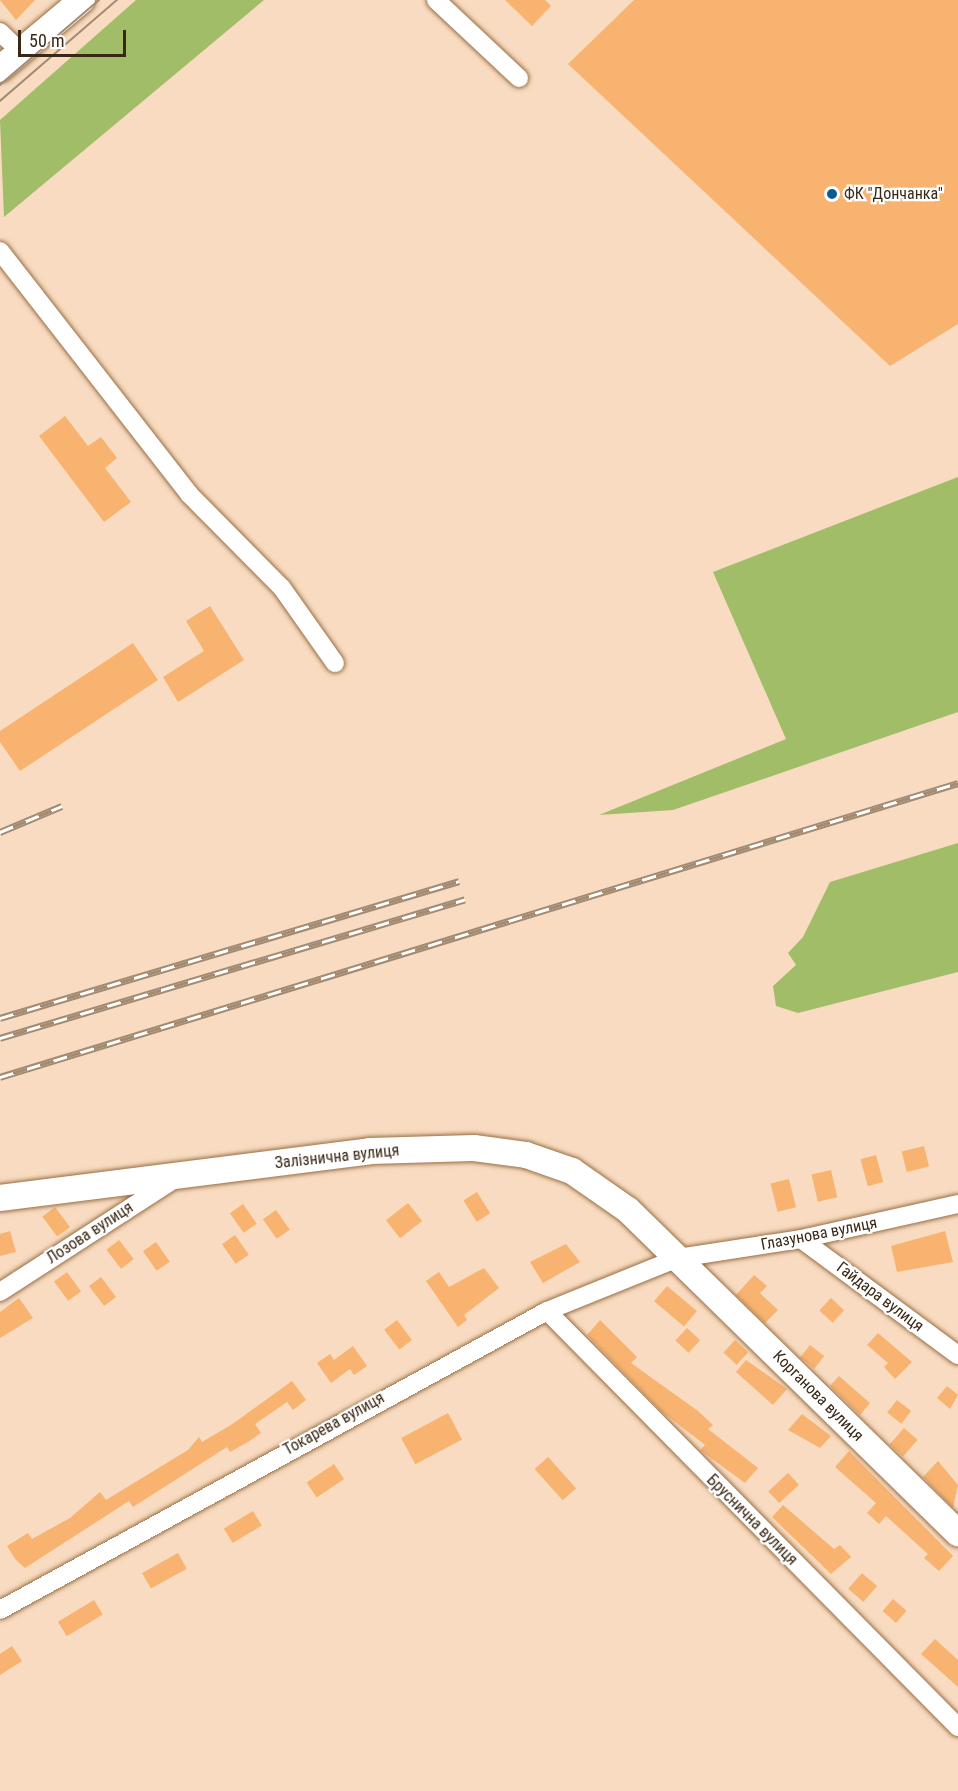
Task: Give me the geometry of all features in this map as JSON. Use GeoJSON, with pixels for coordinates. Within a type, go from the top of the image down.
{"type":"FeatureCollection","features":[{"type":"Feature","properties":{"kind":"main road"},"geometry":{"type":"LineString","coordinates":[[0,69],[82,0]]}},
{"type":"Feature","properties":{"kind":"main road","name":"Залізнична вулиця"},"geometry":{"type":"LineString","coordinates":[[0,1198],[370,1151],[474,1148],[526,1155],[600,1188],[678,1258]]}},
{"type":"Feature","properties":{"kind":"main road","name":"Корганова вулиця"},"geometry":{"type":"LineString","coordinates":[[678,1258],[958,1533]]}},
{"type":"Feature","properties":{"kind":"street"},"geometry":{"type":"LineString","coordinates":[[436,0],[519,78]]}},
{"type":"Feature","properties":{"kind":"street"},"geometry":{"type":"LineString","coordinates":[[0,32],[21,52]]}},
{"type":"Feature","properties":{"kind":"street"},"geometry":{"type":"LineString","coordinates":[[0,251],[189,494],[282,588],[335,663]]}},
{"type":"Feature","properties":{"kind":"street","name":"Лозова вулиця"},"geometry":{"type":"LineString","coordinates":[[0,1292],[180,1175]]}},
{"type":"Feature","properties":{"kind":"street","name":"Глазунова вулиця"},"geometry":{"type":"LineString","coordinates":[[678,1258],[801,1239],[958,1204]]}},
{"type":"Feature","properties":{"kind":"street","name":"Гайдара вулиця"},"geometry":{"type":"LineString","coordinates":[[801,1239],[958,1355]]}},
{"type":"Feature","properties":{"kind":"street","name":"Токарева вулиця"},"geometry":{"type":"LineString","coordinates":[[0,1610],[547,1311],[678,1258]]}},
{"type":"Feature","properties":{"kind":"street","name":"Бруснична вулиця"},"geometry":{"type":"LineString","coordinates":[[547,1311],[958,1727]]}},
{"type":"Feature","properties":{"kind":"green space"},"geometry":{"type":"Polygon","coordinates":[[[136,0],[264,0],[4,217],[0,120],[136,0]]]}},
{"type":"Feature","properties":{"kind":"green space"},"geometry":{"type":"Polygon","coordinates":[[[958,477],[958,712],[673,810],[599,815],[786,739],[713,572],[958,477]]]}},
{"type":"Feature","properties":{"kind":"green space"},"geometry":{"type":"Polygon","coordinates":[[[958,843],[958,972],[798,1013],[776,1006],[773,986],[796,965],[788,953],[803,937],[830,882],[958,843]]]}},
{"type":"Feature","properties":{"kind":"building"},"geometry":{"type":"Polygon","coordinates":[[[0,0],[35,0],[16,20],[0,0]]]}},
{"type":"Feature","properties":{"kind":"building"},"geometry":{"type":"Polygon","coordinates":[[[505,0],[545,0],[551,6],[532,26],[505,0]]]}},
{"type":"Feature","properties":{"kind":"building","name":"ФК \"Дончанка\""},"geometry":{"type":"Polygon","coordinates":[[[634,0],[958,0],[958,324],[890,366],[568,64],[634,0]]]}},
{"type":"Feature","properties":{"kind":"building"},"geometry":{"type":"Polygon","coordinates":[[[65,416],[88,446],[101,437],[117,458],[105,468],[131,502],[104,522],[39,436],[65,416]]]}},
{"type":"Feature","properties":{"kind":"building"},"geometry":{"type":"Polygon","coordinates":[[[210,606],[244,660],[178,702],[163,677],[204,651],[186,621],[210,606]]]}},
{"type":"Feature","properties":{"kind":"building"},"geometry":{"type":"Polygon","coordinates":[[[133,643],[158,680],[20,771],[0,742],[0,731],[133,643]]]}},
{"type":"Feature","properties":{"kind":"building"},"geometry":{"type":"Polygon","coordinates":[[[924,1146],[929,1166],[907,1172],[902,1152],[924,1146]]]}},
{"type":"Feature","properties":{"kind":"building"},"geometry":{"type":"Polygon","coordinates":[[[876,1155],[883,1182],[868,1186],[861,1159],[876,1155]]]}},
{"type":"Feature","properties":{"kind":"building"},"geometry":{"type":"Polygon","coordinates":[[[831,1170],[837,1197],[818,1202],[812,1174],[831,1170]]]}},
{"type":"Feature","properties":{"kind":"building"},"geometry":{"type":"Polygon","coordinates":[[[789,1179],[796,1207],[778,1212],[771,1184],[789,1179]]]}},
{"type":"Feature","properties":{"kind":"building"},"geometry":{"type":"Polygon","coordinates":[[[477,1192],[490,1213],[477,1222],[463,1200],[477,1192]]]}},
{"type":"Feature","properties":{"kind":"building"},"geometry":{"type":"Polygon","coordinates":[[[408,1203],[422,1221],[400,1238],[386,1220],[408,1203]]]}},
{"type":"Feature","properties":{"kind":"building"},"geometry":{"type":"Polygon","coordinates":[[[243,1204],[257,1224],[244,1233],[230,1213],[243,1204]]]}},
{"type":"Feature","properties":{"kind":"building"},"geometry":{"type":"Polygon","coordinates":[[[55,1207],[70,1227],[57,1237],[42,1217],[55,1207]]]}},
{"type":"Feature","properties":{"kind":"building"},"geometry":{"type":"Polygon","coordinates":[[[276,1210],[290,1230],[277,1239],[263,1219],[276,1210]]]}},
{"type":"Feature","properties":{"kind":"building"},"geometry":{"type":"Polygon","coordinates":[[[10,1231],[16,1252],[0,1256],[0,1234],[10,1231]]]}},
{"type":"Feature","properties":{"kind":"building"},"geometry":{"type":"Polygon","coordinates":[[[945,1231],[953,1262],[897,1272],[891,1246],[945,1231]]]}},
{"type":"Feature","properties":{"kind":"building"},"geometry":{"type":"Polygon","coordinates":[[[235,1235],[249,1255],[236,1264],[222,1244],[235,1235]]]}},
{"type":"Feature","properties":{"kind":"building"},"geometry":{"type":"Polygon","coordinates":[[[119,1240],[134,1259],[121,1269],[106,1250],[119,1240]]]}},
{"type":"Feature","properties":{"kind":"building"},"geometry":{"type":"Polygon","coordinates":[[[156,1242],[170,1262],[157,1271],[143,1251],[156,1242]]]}},
{"type":"Feature","properties":{"kind":"building"},"geometry":{"type":"Polygon","coordinates":[[[566,1244],[580,1262],[543,1283],[530,1262],[566,1244]]]}},
{"type":"Feature","properties":{"kind":"building"},"geometry":{"type":"Polygon","coordinates":[[[484,1268],[499,1288],[464,1315],[467,1320],[458,1327],[426,1281],[439,1272],[449,1287],[484,1268]]]}},
{"type":"Feature","properties":{"kind":"building"},"geometry":{"type":"Polygon","coordinates":[[[67,1272],[81,1291],[68,1301],[54,1281],[67,1272]]]}},
{"type":"Feature","properties":{"kind":"building"},"geometry":{"type":"Polygon","coordinates":[[[754,1275],[767,1286],[760,1293],[778,1310],[765,1323],[736,1295],[754,1275]]]}},
{"type":"Feature","properties":{"kind":"building"},"geometry":{"type":"Polygon","coordinates":[[[101,1277],[116,1297],[104,1306],[89,1286],[101,1277]]]}},
{"type":"Feature","properties":{"kind":"building"},"geometry":{"type":"Polygon","coordinates":[[[667,1286],[697,1311],[684,1326],[654,1301],[667,1286]]]}},
{"type":"Feature","properties":{"kind":"building"},"geometry":{"type":"Polygon","coordinates":[[[19,1298],[33,1318],[0,1338],[0,1312],[19,1298]]]}},
{"type":"Feature","properties":{"kind":"building"},"geometry":{"type":"Polygon","coordinates":[[[831,1298],[844,1310],[833,1323],[819,1310],[831,1298]]]}},
{"type":"Feature","properties":{"kind":"building"},"geometry":{"type":"Polygon","coordinates":[[[397,1320],[412,1340],[399,1350],[384,1330],[397,1320]]]}},
{"type":"Feature","properties":{"kind":"building"},"geometry":{"type":"Polygon","coordinates":[[[600,1320],[637,1357],[631,1363],[698,1411],[713,1425],[708,1429],[758,1468],[745,1483],[700,1450],[705,1445],[661,1411],[587,1335],[600,1320]]]}},
{"type":"Feature","properties":{"kind":"building"},"geometry":{"type":"Polygon","coordinates":[[[687,1328],[700,1340],[689,1353],[675,1340],[687,1328]]]}},
{"type":"Feature","properties":{"kind":"building"},"geometry":{"type":"Polygon","coordinates":[[[878,1333],[912,1362],[895,1379],[884,1367],[888,1363],[867,1345],[878,1333]]]}},
{"type":"Feature","properties":{"kind":"building"},"geometry":{"type":"Polygon","coordinates":[[[735,1340],[748,1352],[737,1365],[723,1352],[735,1340]]]}},
{"type":"Feature","properties":{"kind":"building"},"geometry":{"type":"Polygon","coordinates":[[[810,1345],[824,1356],[814,1369],[800,1358],[810,1345]]]}},
{"type":"Feature","properties":{"kind":"building"},"geometry":{"type":"Polygon","coordinates":[[[353,1346],[367,1366],[354,1375],[350,1369],[331,1383],[317,1363],[330,1354],[334,1360],[353,1346]]]}},
{"type":"Feature","properties":{"kind":"building"},"geometry":{"type":"Polygon","coordinates":[[[746,1360],[787,1389],[773,1405],[736,1372],[746,1360]]]}},
{"type":"Feature","properties":{"kind":"building"},"geometry":{"type":"Polygon","coordinates":[[[839,1376],[870,1403],[860,1415],[830,1386],[839,1376]]]}},
{"type":"Feature","properties":{"kind":"building"},"geometry":{"type":"Polygon","coordinates":[[[292,1381],[306,1400],[293,1410],[287,1402],[255,1424],[261,1433],[248,1442],[230,1452],[227,1447],[133,1507],[129,1501],[25,1568],[16,1560],[7,1546],[28,1533],[32,1539],[70,1518],[100,1492],[106,1500],[188,1450],[199,1437],[202,1442],[231,1425],[292,1381]]]}},
{"type":"Feature","properties":{"kind":"building"},"geometry":{"type":"Polygon","coordinates":[[[947,1386],[958,1395],[950,1409],[937,1398],[947,1386]]]}},
{"type":"Feature","properties":{"kind":"building"},"geometry":{"type":"Polygon","coordinates":[[[897,1400],[911,1411],[901,1424],[887,1413],[897,1400]]]}},
{"type":"Feature","properties":{"kind":"building"},"geometry":{"type":"Polygon","coordinates":[[[448,1413],[462,1439],[415,1464],[401,1438],[448,1413]]]}},
{"type":"Feature","properties":{"kind":"building"},"geometry":{"type":"Polygon","coordinates":[[[802,1414],[831,1436],[820,1448],[788,1430],[802,1414]]]}},
{"type":"Feature","properties":{"kind":"building"},"geometry":{"type":"Polygon","coordinates":[[[904,1428],[918,1440],[903,1456],[890,1445],[904,1428]]]}},
{"type":"Feature","properties":{"kind":"building"},"geometry":{"type":"Polygon","coordinates":[[[849,1451],[953,1556],[939,1571],[924,1558],[928,1554],[886,1516],[879,1524],[867,1513],[876,1503],[835,1467],[849,1451]]]}},
{"type":"Feature","properties":{"kind":"building"},"geometry":{"type":"Polygon","coordinates":[[[548,1457],[576,1488],[563,1500],[535,1469],[548,1457]]]}},
{"type":"Feature","properties":{"kind":"building"},"geometry":{"type":"Polygon","coordinates":[[[938,1461],[958,1485],[953,1508],[923,1477],[938,1461]]]}},
{"type":"Feature","properties":{"kind":"building"},"geometry":{"type":"Polygon","coordinates":[[[334,1464],[344,1479],[317,1497],[307,1482],[334,1464]]]}},
{"type":"Feature","properties":{"kind":"building"},"geometry":{"type":"Polygon","coordinates":[[[788,1473],[799,1485],[779,1503],[768,1491],[788,1473]]]}},
{"type":"Feature","properties":{"kind":"building"},"geometry":{"type":"Polygon","coordinates":[[[783,1505],[834,1549],[840,1545],[851,1557],[831,1574],[772,1517],[783,1505]]]}},
{"type":"Feature","properties":{"kind":"building"},"geometry":{"type":"Polygon","coordinates":[[[253,1511],[262,1526],[233,1543],[224,1529],[253,1511]]]}},
{"type":"Feature","properties":{"kind":"building"},"geometry":{"type":"Polygon","coordinates":[[[178,1553],[187,1569],[151,1589],[142,1573],[178,1553]]]}},
{"type":"Feature","properties":{"kind":"building"},"geometry":{"type":"Polygon","coordinates":[[[862,1573],[877,1586],[863,1602],[848,1589],[862,1573]]]}},
{"type":"Feature","properties":{"kind":"building"},"geometry":{"type":"Polygon","coordinates":[[[893,1599],[907,1611],[896,1623],[883,1611],[893,1599]]]}},
{"type":"Feature","properties":{"kind":"building"},"geometry":{"type":"Polygon","coordinates":[[[94,1600],[103,1615],[67,1636],[58,1622],[94,1600]]]}},
{"type":"Feature","properties":{"kind":"building"},"geometry":{"type":"Polygon","coordinates":[[[935,1639],[958,1660],[958,1687],[921,1654],[935,1639]]]}},
{"type":"Feature","properties":{"kind":"building"},"geometry":{"type":"Polygon","coordinates":[[[12,1646],[22,1661],[0,1675],[0,1654],[12,1646]]]}},
{"type":"Feature","properties":{"kind":"tram line"},"geometry":{"type":"LineString","coordinates":[[0,85],[99,0]]}},
{"type":"Feature","properties":{"kind":"tram line"},"geometry":{"type":"LineString","coordinates":[[0,101],[117,0]]}},
{"type":"Feature","properties":{"kind":"railway"},"geometry":{"type":"LineString","coordinates":[[0,1077],[958,783]]}},
{"type":"Feature","properties":{"kind":"railway"},"geometry":{"type":"LineString","coordinates":[[0,832],[62,806]]}},
{"type":"Feature","properties":{"kind":"railway"},"geometry":{"type":"LineString","coordinates":[[0,1018],[459,881]]}},
{"type":"Feature","properties":{"kind":"railway"},"geometry":{"type":"LineString","coordinates":[[0,1038],[465,899]]}},
{"type":"Feature","properties":{"kind":"place","name":"ФК \"Дончанка\""},"geometry":{"type":"Point","coordinates":[832,194]}}]}
